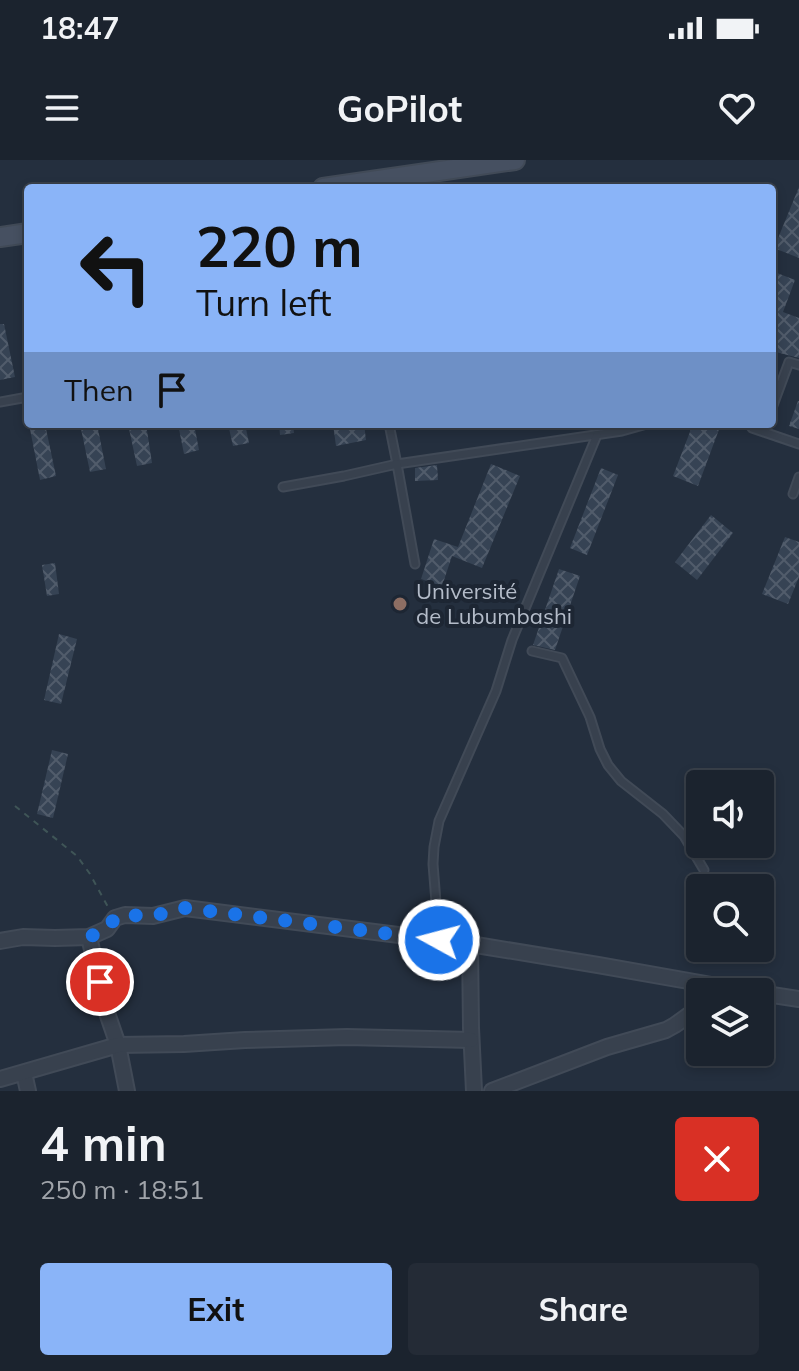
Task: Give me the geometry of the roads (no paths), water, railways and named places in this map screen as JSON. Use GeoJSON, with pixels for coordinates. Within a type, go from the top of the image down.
{"type":"FeatureCollection","features":[{"type":"Feature","properties":{"kind":"main road"},"geometry":{"type":"LineString","coordinates":[[349,184],[436,166],[515,160]]}},
{"type":"Feature","properties":{"kind":"main road"},"geometry":{"type":"LineString","coordinates":[[0,237],[24,234]]}},
{"type":"Feature","properties":{"kind":"street"},"geometry":{"type":"LineString","coordinates":[[0,941],[23,937],[89,937],[107,929],[115,918],[125,915],[153,916],[185,908],[470,944],[686,983]]}},
{"type":"Feature","properties":{"kind":"street"},"geometry":{"type":"LineString","coordinates":[[89,937],[127,1091]]}},
{"type":"Feature","properties":{"kind":"street"},"geometry":{"type":"LineString","coordinates":[[470,944],[474,1091]]}},
{"type":"Feature","properties":{"kind":"street"},"geometry":{"type":"LineString","coordinates":[[774,995],[799,999]]}},
{"type":"Feature","properties":{"kind":"street"},"geometry":{"type":"LineString","coordinates":[[492,1091],[607,1047],[666,1030],[686,1017]]}},
{"type":"Feature","properties":{"kind":"street"},"geometry":{"type":"LineString","coordinates":[[0,1079],[118,1045],[347,1037],[471,1040]]}},
{"type":"Feature","properties":{"kind":"street"},"geometry":{"type":"LineString","coordinates":[[24,1073],[28,1091]]}},
{"type":"Feature","properties":{"kind":"lane"},"geometry":{"type":"LineString","coordinates":[[776,397],[789,362],[799,365]]}},
{"type":"Feature","properties":{"kind":"lane"},"geometry":{"type":"LineString","coordinates":[[0,402],[24,398]]}},
{"type":"Feature","properties":{"kind":"lane"},"geometry":{"type":"LineString","coordinates":[[390,428],[415,564]]}},
{"type":"Feature","properties":{"kind":"lane"},"geometry":{"type":"LineString","coordinates":[[283,487],[397,464],[629,428]]}},
{"type":"Feature","properties":{"kind":"lane"},"geometry":{"type":"LineString","coordinates":[[752,428],[799,444]]}},
{"type":"Feature","properties":{"kind":"lane"},"geometry":{"type":"LineString","coordinates":[[439,940],[433,864],[439,821],[496,691],[512,640],[597,435]]}},
{"type":"Feature","properties":{"kind":"lane"},"geometry":{"type":"LineString","coordinates":[[793,494],[799,477]]}},
{"type":"Feature","properties":{"kind":"lane"},"geometry":{"type":"LineString","coordinates":[[532,651],[562,658],[590,717],[608,765],[621,781],[663,814],[684,836],[704,870]]}},
{"type":"Feature","properties":{"kind":"place","name":"Université de Lubumbashi"},"geometry":{"type":"Point","coordinates":[400,604]}}]}
